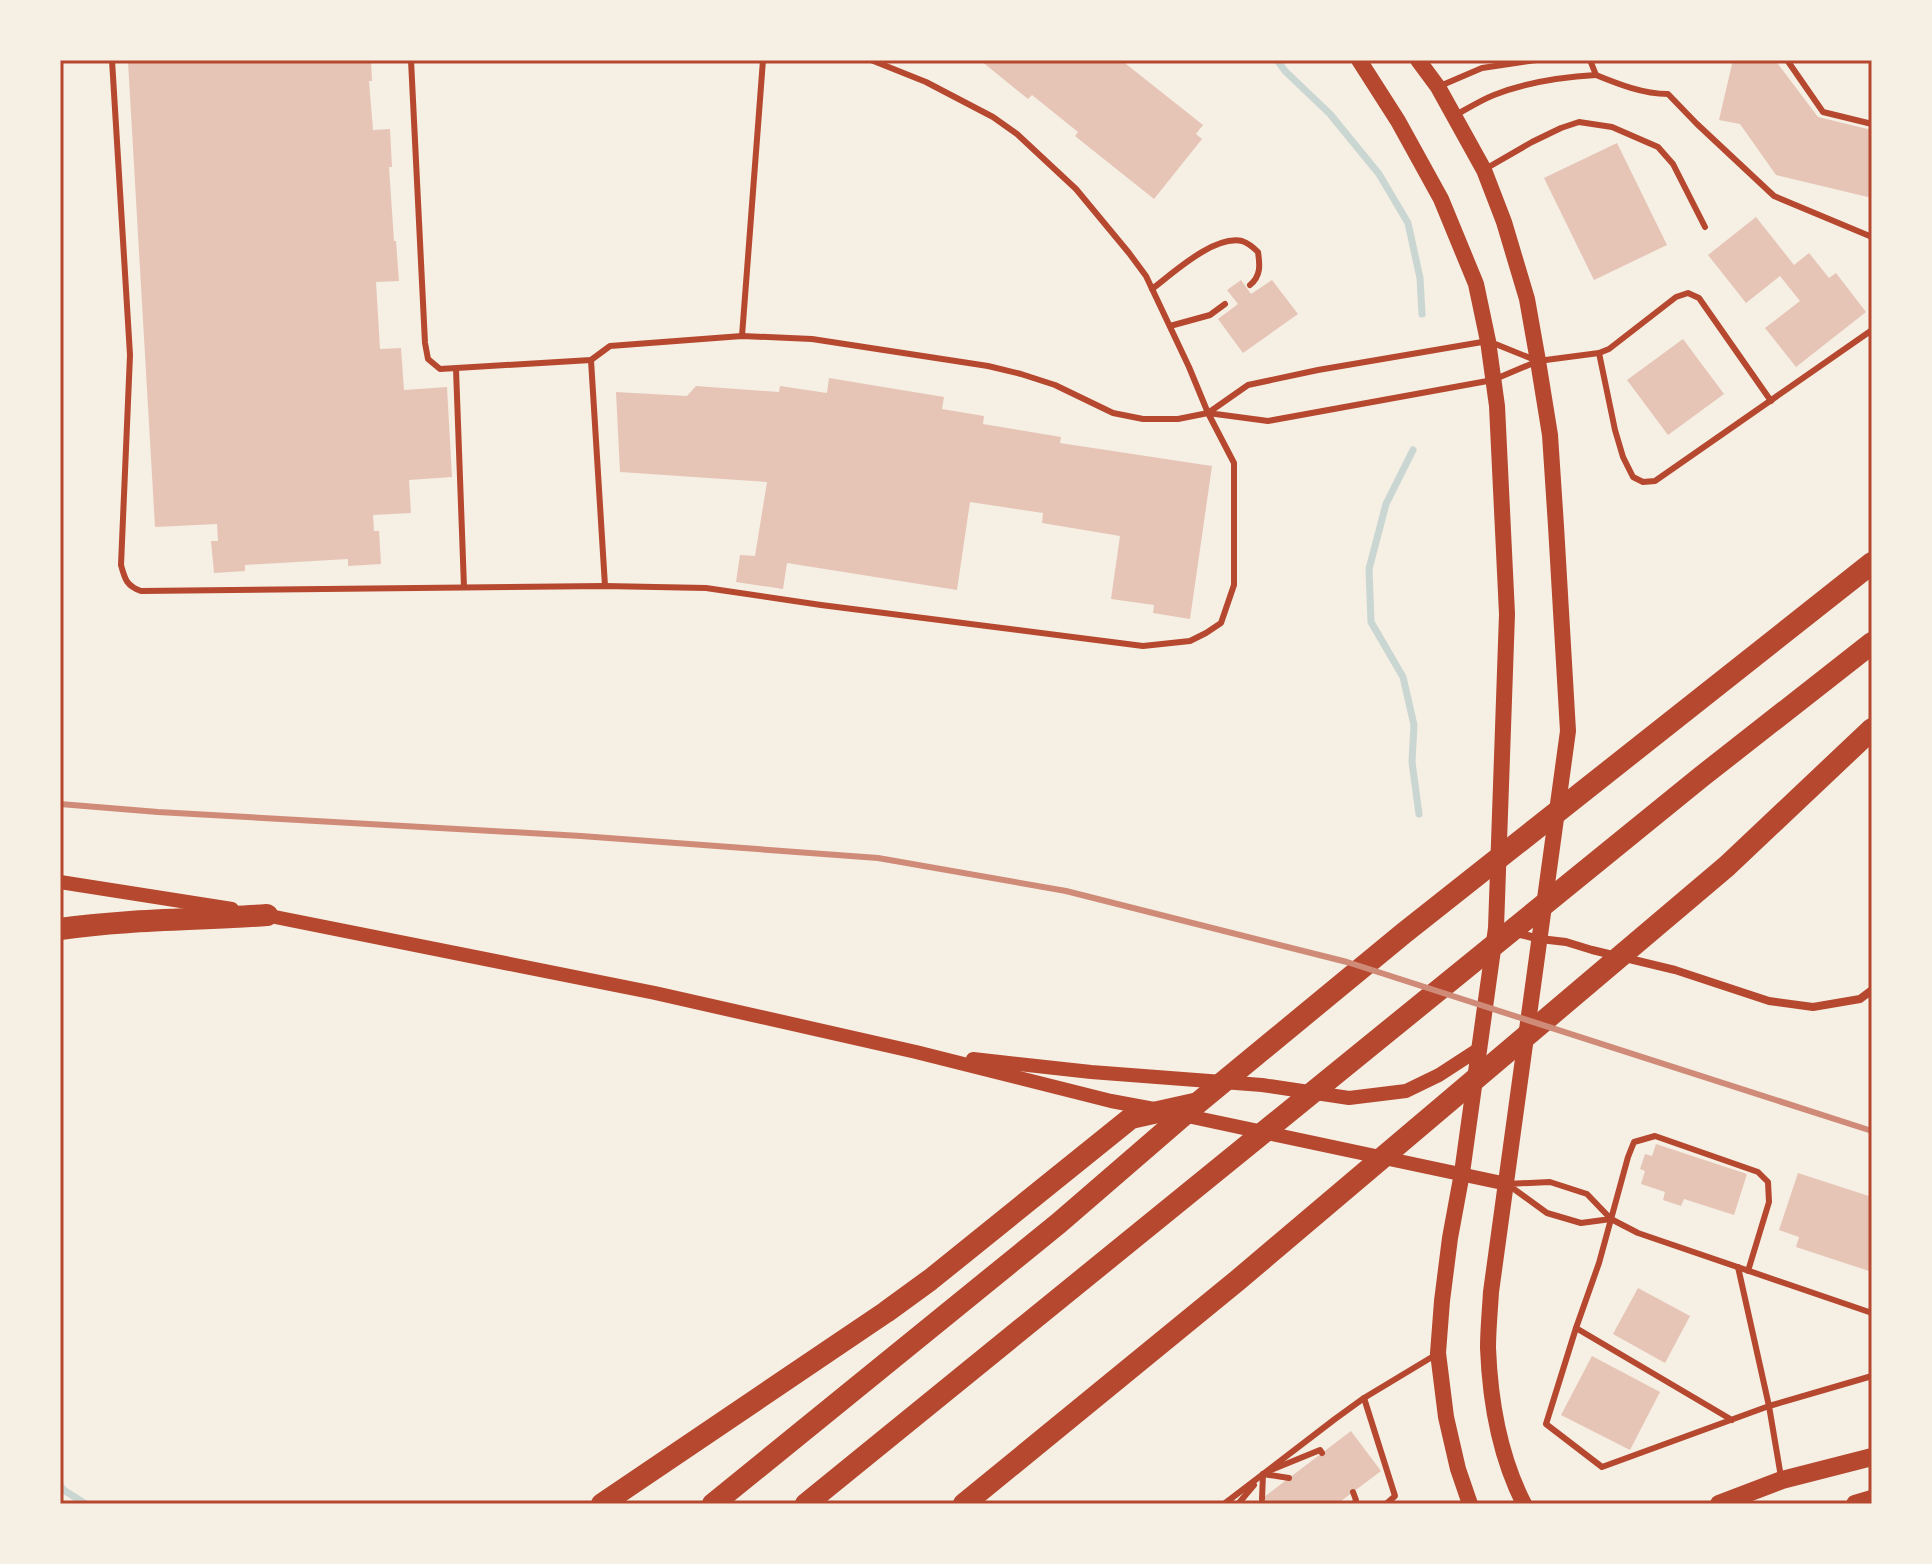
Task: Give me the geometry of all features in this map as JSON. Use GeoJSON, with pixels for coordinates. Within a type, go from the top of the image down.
{"type":"FeatureCollection","features":[{"type":"Feature","properties":{"kind":"highway"},"geometry":{"type":"LineString","coordinates":[[713,1504],[1059,1223],[1199,1102],[1404,933],[1872,563]]}},
{"type":"Feature","properties":{"kind":"highway"},"geometry":{"type":"LineString","coordinates":[[806,1504],[1701,777],[1872,643]]}},
{"type":"Feature","properties":{"kind":"highway"},"geometry":{"type":"LineString","coordinates":[[964,1504],[1238,1280],[1727,866],[1872,729]]}},
{"type":"Feature","properties":{"kind":"highway"},"geometry":{"type":"LineString","coordinates":[[60,929],[136,921],[267,915]]}},
{"type":"Feature","properties":{"kind":"highway"},"geometry":{"type":"LineString","coordinates":[[602,1504],[930,1280],[1131,1118],[1199,1102]]}},
{"type":"Feature","properties":{"kind":"main road"},"geometry":{"type":"LineString","coordinates":[[1359,60],[1398,121],[1441,199],[1476,284],[1497,406],[1507,614],[1496,928],[1450,1238],[1438,1353],[1446,1417],[1470,1504]]}},
{"type":"Feature","properties":{"kind":"main road"},"geometry":{"type":"LineString","coordinates":[[1418,60],[1438,87],[1484,170],[1504,222],[1527,299],[1550,435],[1568,731],[1491,1292],[1488,1345],[1501,1440],[1524,1504]]}},
{"type":"Feature","properties":{"kind":"main road"},"geometry":{"type":"LineString","coordinates":[[1719,1504],[1782,1480],[1872,1457]]}},
{"type":"Feature","properties":{"kind":"main road"},"geometry":{"type":"LineString","coordinates":[[1855,1504],[1872,1499]]}},
{"type":"Feature","properties":{"kind":"street"},"geometry":{"type":"LineString","coordinates":[[60,882],[267,915],[655,993],[916,1052],[1111,1101],[1507,1184]]}},
{"type":"Feature","properties":{"kind":"street"},"geometry":{"type":"LineString","coordinates":[[1496,928],[1675,970],[1769,1001],[1813,1007],[1860,999],[1872,990]]}},
{"type":"Feature","properties":{"kind":"street"},"geometry":{"type":"LineString","coordinates":[[916,1052],[1091,1072],[1262,1085],[1349,1098],[1406,1091],[1439,1075],[1479,1049]]}},
{"type":"Feature","properties":{"kind":"lane"},"geometry":{"type":"LineString","coordinates":[[112,60],[130,355],[121,565],[129,587],[141,591],[605,586],[706,588],[1143,646],[1190,641],[1206,633],[1221,623],[1234,585],[1234,463],[1146,276],[1076,189],[1017,134],[993,117],[926,82],[871,60]]}},
{"type":"Feature","properties":{"kind":"lane"},"geometry":{"type":"LineString","coordinates":[[411,60],[425,343],[428,359],[440,369],[591,360],[610,346],[742,336],[812,339],[988,366],[1055,385],[1113,413],[1143,419],[1178,419],[1208,413],[1268,421],[1493,380],[1538,361],[1599,353],[1609,349],[1676,297],[1688,293],[1699,298],[1771,401]]}},
{"type":"Feature","properties":{"kind":"lane"},"geometry":{"type":"LineString","coordinates":[[742,336],[763,60]]}},
{"type":"Feature","properties":{"kind":"lane"},"geometry":{"type":"LineString","coordinates":[[1438,87],[1482,68],[1536,60]]}},
{"type":"Feature","properties":{"kind":"lane"},"geometry":{"type":"LineString","coordinates":[[1590,60],[1596,75]]}},
{"type":"Feature","properties":{"kind":"lane"},"geometry":{"type":"LineString","coordinates":[[1787,60],[1823,112],[1872,124]]}},
{"type":"Feature","properties":{"kind":"lane"},"geometry":{"type":"LineString","coordinates":[[1454,116],[1491,96],[1562,76],[1596,75],[1654,94],[1668,94],[1774,196],[1872,237]]}},
{"type":"Feature","properties":{"kind":"lane"},"geometry":{"type":"LineString","coordinates":[[1484,170],[1561,128],[1579,122],[1612,127],[1658,147],[1673,164],[1705,227]]}},
{"type":"Feature","properties":{"kind":"lane"},"geometry":{"type":"LineString","coordinates":[[1152,289],[1204,251],[1231,241],[1244,241],[1258,252],[1259,270],[1256,280],[1250,285]]}},
{"type":"Feature","properties":{"kind":"lane"},"geometry":{"type":"LineString","coordinates":[[1170,326],[1210,315],[1225,304]]}},
{"type":"Feature","properties":{"kind":"lane"},"geometry":{"type":"LineString","coordinates":[[1599,353],[1623,457],[1633,477],[1643,482],[1655,481],[1872,330]]}},
{"type":"Feature","properties":{"kind":"lane"},"geometry":{"type":"LineString","coordinates":[[1208,413],[1248,385],[1488,341],[1538,361]]}},
{"type":"Feature","properties":{"kind":"lane"},"geometry":{"type":"LineString","coordinates":[[591,360],[605,586]]}},
{"type":"Feature","properties":{"kind":"lane"},"geometry":{"type":"LineString","coordinates":[[456,369],[464,587]]}},
{"type":"Feature","properties":{"kind":"lane"},"geometry":{"type":"LineString","coordinates":[[1748,1271],[1769,1202],[1768,1182],[1758,1172],[1655,1136],[1634,1142],[1599,1263],[1546,1424],[1602,1467],[1769,1406],[1872,1376]]}},
{"type":"Feature","properties":{"kind":"lane"},"geometry":{"type":"LineString","coordinates":[[1507,1184],[1550,1182],[1587,1194],[1611,1219],[1638,1233],[1872,1313]]}},
{"type":"Feature","properties":{"kind":"lane"},"geometry":{"type":"LineString","coordinates":[[1507,1184],[1547,1213],[1581,1223],[1611,1219]]}},
{"type":"Feature","properties":{"kind":"lane"},"geometry":{"type":"LineString","coordinates":[[1738,1267],[1782,1480]]}},
{"type":"Feature","properties":{"kind":"lane"},"geometry":{"type":"LineString","coordinates":[[1576,1328],[1732,1420]]}},
{"type":"Feature","properties":{"kind":"lane"},"geometry":{"type":"LineString","coordinates":[[1224,1504],[1364,1398],[1438,1353]]}},
{"type":"Feature","properties":{"kind":"lane"},"geometry":{"type":"LineString","coordinates":[[1364,1398],[1395,1496],[1386,1504]]}},
{"type":"Feature","properties":{"kind":"lane"},"geometry":{"type":"LineString","coordinates":[[1238,1504],[1263,1474],[1320,1450],[1322,1453]]}},
{"type":"Feature","properties":{"kind":"lane"},"geometry":{"type":"LineString","coordinates":[[1263,1474],[1289,1478]]}},
{"type":"Feature","properties":{"kind":"lane"},"geometry":{"type":"LineString","coordinates":[[1262,1499],[1263,1474]]}},
{"type":"Feature","properties":{"kind":"lane"},"geometry":{"type":"LineString","coordinates":[[1353,1492],[1354,1504]]}},
{"type":"Feature","properties":{"kind":"building"},"geometry":{"type":"Polygon","coordinates":[[[371,60],[372,81],[369,81],[373,130],[390,129],[392,167],[389,167],[399,281],[376,282],[380,349],[401,348],[404,390],[447,387],[452,477],[409,480],[411,513],[373,515],[374,531],[379,531],[381,564],[348,566],[348,559],[245,565],[245,571],[214,573],[211,541],[218,541],[217,524],[155,527],[128,62],[371,60]]]}},
{"type":"Feature","properties":{"kind":"building"},"geometry":{"type":"Polygon","coordinates":[[[980,60],[1121,60],[1203,125],[1196,134],[1202,139],[1154,199],[1075,136],[1078,132],[1032,95],[1028,99],[980,60]]]}},
{"type":"Feature","properties":{"kind":"building"},"geometry":{"type":"Polygon","coordinates":[[[1737,60],[1775,60],[1818,117],[1872,130],[1872,198],[1776,175],[1740,124],[1719,120],[1732,64],[1737,60]]]}},
{"type":"Feature","properties":{"kind":"building"},"geometry":{"type":"Polygon","coordinates":[[[1617,143],[1667,245],[1594,280],[1544,178],[1617,143]]]}},
{"type":"Feature","properties":{"kind":"building"},"geometry":{"type":"Polygon","coordinates":[[[1756,217],[1794,265],[1809,253],[1829,278],[1836,273],[1866,312],[1796,367],[1765,328],[1800,301],[1780,276],[1746,303],[1708,255],[1756,217]]]}},
{"type":"Feature","properties":{"kind":"building"},"geometry":{"type":"Polygon","coordinates":[[[1241,280],[1251,294],[1272,280],[1298,314],[1243,353],[1218,319],[1238,304],[1227,290],[1241,280]]]}},
{"type":"Feature","properties":{"kind":"building"},"geometry":{"type":"Polygon","coordinates":[[[1683,339],[1724,394],[1668,435],[1627,380],[1683,339]]]}},
{"type":"Feature","properties":{"kind":"building"},"geometry":{"type":"Polygon","coordinates":[[[829,378],[944,397],[942,409],[984,416],[983,424],[1061,437],[1060,443],[1212,466],[1190,619],[1153,613],[1154,605],[1111,599],[1120,536],[1042,523],[1043,513],[970,502],[957,590],[787,563],[783,589],[736,582],[740,555],[755,556],[767,482],[620,472],[616,392],[687,396],[696,386],[779,392],[780,386],[827,393],[829,378]]]}},
{"type":"Feature","properties":{"kind":"building"},"geometry":{"type":"Polygon","coordinates":[[[1656,1144],[1747,1174],[1734,1215],[1684,1199],[1681,1206],[1663,1200],[1665,1192],[1641,1184],[1645,1171],[1640,1169],[1645,1154],[1652,1156],[1656,1144]]]}},
{"type":"Feature","properties":{"kind":"building"},"geometry":{"type":"Polygon","coordinates":[[[1798,1173],[1872,1197],[1872,1272],[1796,1247],[1799,1237],[1779,1230],[1798,1173]]]}},
{"type":"Feature","properties":{"kind":"building"},"geometry":{"type":"Polygon","coordinates":[[[1638,1288],[1690,1316],[1665,1363],[1613,1334],[1638,1288]]]}},
{"type":"Feature","properties":{"kind":"building"},"geometry":{"type":"Polygon","coordinates":[[[1592,1356],[1660,1392],[1630,1450],[1561,1415],[1592,1356]]]}},
{"type":"Feature","properties":{"kind":"building"},"geometry":{"type":"Polygon","coordinates":[[[1351,1431],[1381,1471],[1337,1504],[1255,1504],[1351,1431]]]}},
{"type":"Feature","properties":{"kind":"waterway"},"geometry":{"type":"LineString","coordinates":[[1277,60],[1330,114],[1379,174],[1408,223],[1420,278],[1422,314]]}},
{"type":"Feature","properties":{"kind":"waterway"},"geometry":{"type":"LineString","coordinates":[[1413,450],[1386,504],[1369,569],[1371,622],[1403,677],[1414,725],[1412,762],[1419,814]]}},
{"type":"Feature","properties":{"kind":"waterway"},"geometry":{"type":"LineString","coordinates":[[60,1486],[86,1504]]}},
{"type":"Feature","properties":{"kind":"railway"},"geometry":{"type":"LineString","coordinates":[[60,804],[878,858],[1066,891],[1347,962],[1872,1131]]}}]}
